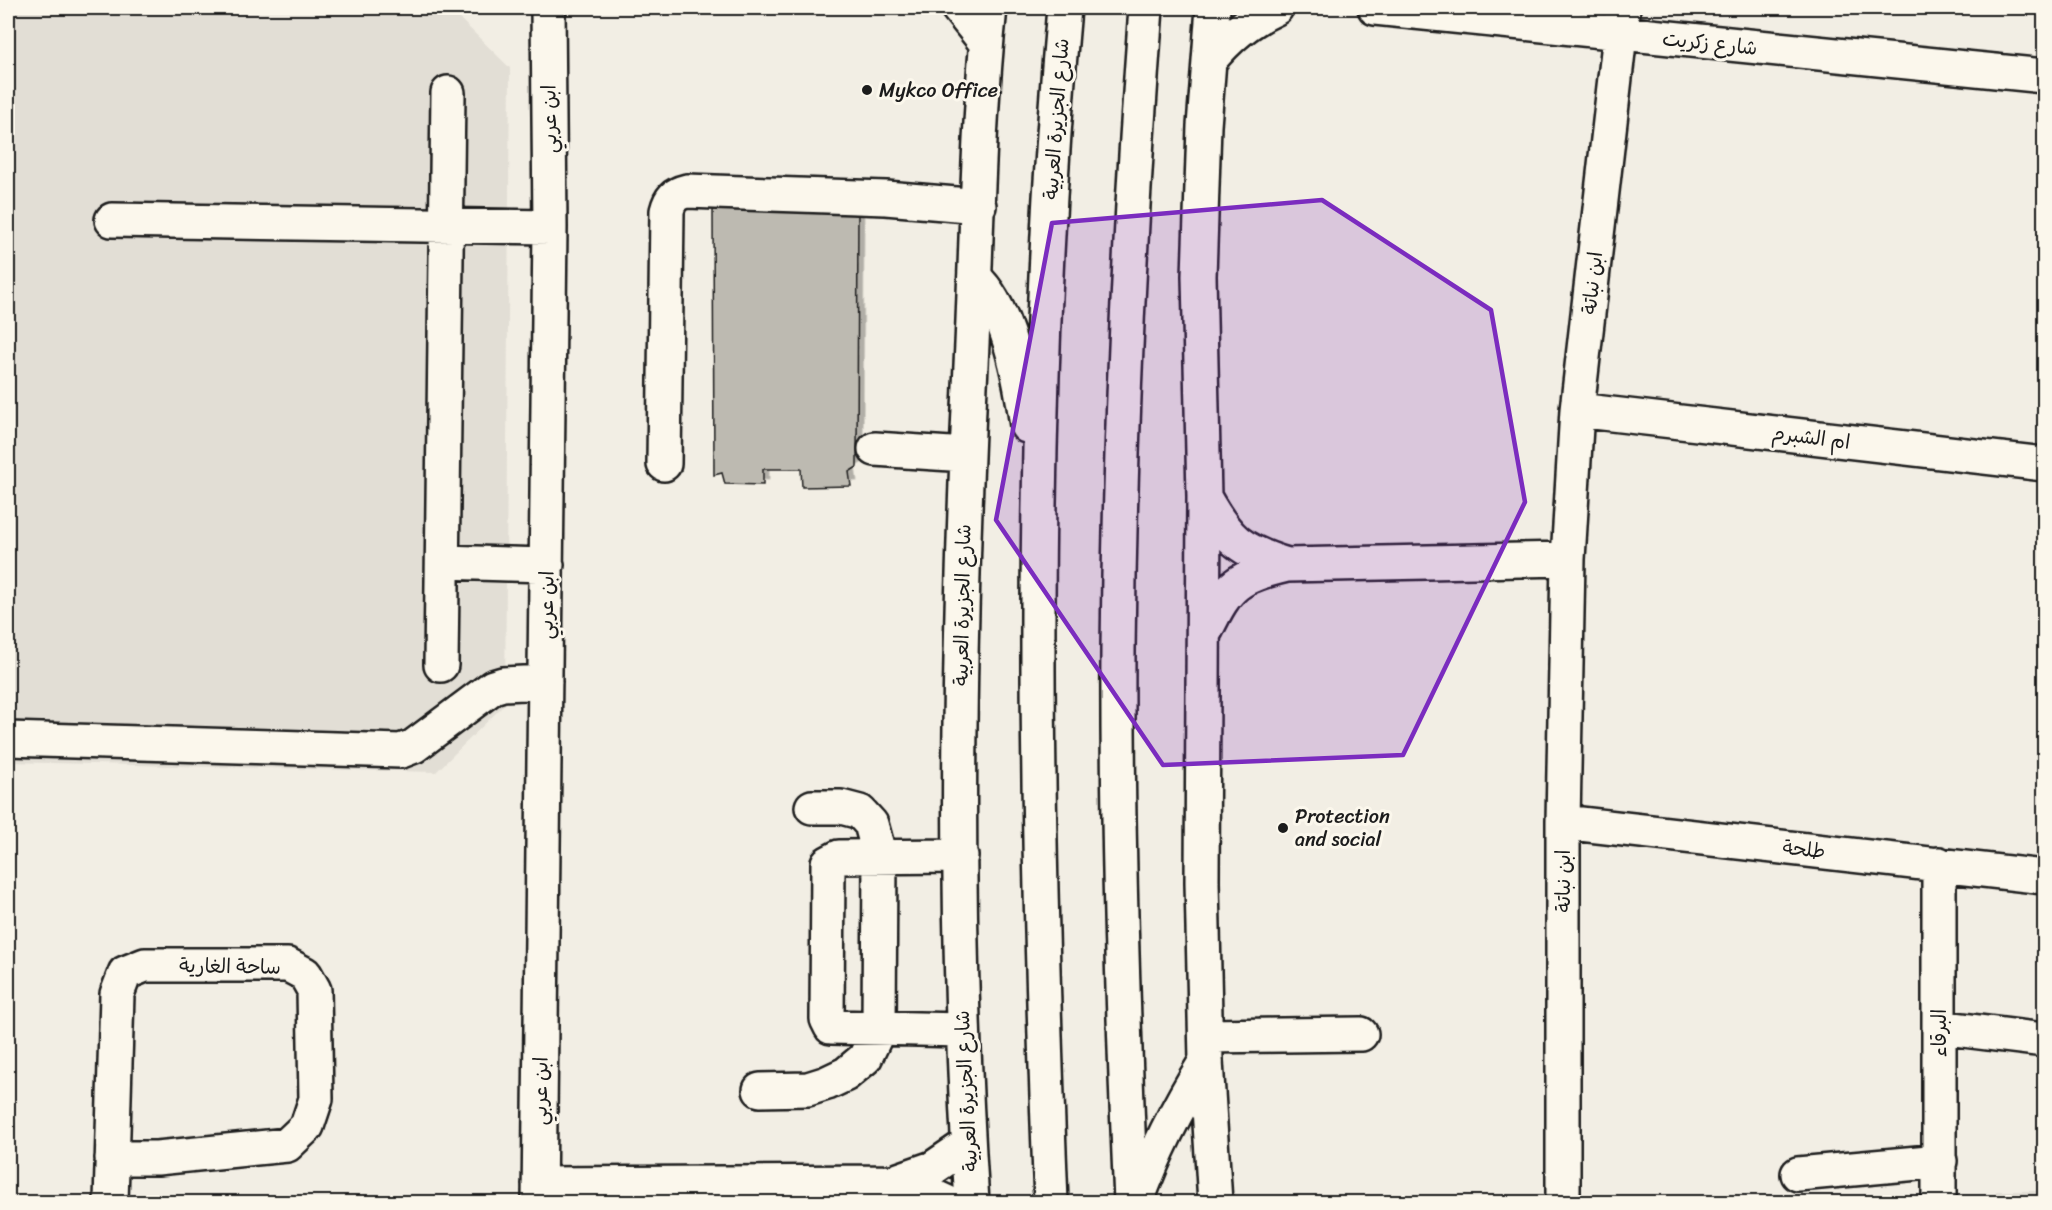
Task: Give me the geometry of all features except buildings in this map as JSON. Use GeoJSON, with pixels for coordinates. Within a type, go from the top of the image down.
{"type":"FeatureCollection","features":[{"type":"Feature","properties":{"kind":"street","name":"ابن عربي"},"geometry":{"type":"LineString","coordinates":[[539,1193],[550,227],[548,8]]}},
{"type":"Feature","properties":{"kind":"street"},"geometry":{"type":"LineString","coordinates":[[958,8],[986,43]]}},
{"type":"Feature","properties":{"kind":"street","name":"شارع الجزيرة العربية"},"geometry":{"type":"LineString","coordinates":[[972,1203],[962,1030],[960,659],[966,455],[986,43],[990,8]]}},
{"type":"Feature","properties":{"kind":"street","name":"شارع الجزيرة العربية"},"geometry":{"type":"LineString","coordinates":[[1051,1203],[1040,919],[1039,495],[1056,93],[1064,8]]}},
{"type":"Feature","properties":{"kind":"street"},"geometry":{"type":"LineString","coordinates":[[1131,1203],[1122,977],[1118,651],[1122,464],[1133,186],[1146,8]]}},
{"type":"Feature","properties":{"kind":"street"},"geometry":{"type":"LineString","coordinates":[[1212,8],[1204,126],[1199,276],[1205,632],[1202,882],[1206,1048],[1215,1203]]}},
{"type":"Feature","properties":{"kind":"street"},"geometry":{"type":"LineString","coordinates":[[1209,61],[1228,38],[1252,19],[1276,8]]}},
{"type":"Feature","properties":{"kind":"street","name":"شارع زكريت"},"geometry":{"type":"LineString","coordinates":[[1375,8],[1622,21],[2044,76]]}},
{"type":"Feature","properties":{"kind":"street","name":"ابن نباتة"},"geometry":{"type":"LineString","coordinates":[[1563,1203],[1563,822],[1568,559],[1577,410],[1622,21]]}},
{"type":"Feature","properties":{"kind":"street"},"geometry":{"type":"LineString","coordinates":[[441,665],[448,93]]}},
{"type":"Feature","properties":{"kind":"street"},"geometry":{"type":"LineString","coordinates":[[664,464],[667,211],[669,201],[676,194],[687,191],[886,198],[979,206]]}},
{"type":"Feature","properties":{"kind":"street"},"geometry":{"type":"LineString","coordinates":[[112,220],[550,227]]}},
{"type":"Feature","properties":{"kind":"street"},"geometry":{"type":"LineString","coordinates":[[975,278],[991,295],[998,309],[1018,375],[1039,495]]}},
{"type":"Feature","properties":{"kind":"street","name":"ام الشبرم"},"geometry":{"type":"LineString","coordinates":[[1577,410],[2044,464]]}},
{"type":"Feature","properties":{"kind":"street"},"geometry":{"type":"LineString","coordinates":[[875,449],[966,455]]}},
{"type":"Feature","properties":{"kind":"street"},"geometry":{"type":"LineString","coordinates":[[1204,497],[1222,530],[1229,536],[1251,554],[1287,565]]}},
{"type":"Feature","properties":{"kind":"street"},"geometry":{"type":"LineString","coordinates":[[1205,632],[1221,598],[1250,574],[1287,565],[1568,559]]}},
{"type":"Feature","properties":{"kind":"street"},"geometry":{"type":"LineString","coordinates":[[443,562],[547,565]]}},
{"type":"Feature","properties":{"kind":"street"},"geometry":{"type":"LineString","coordinates":[[8,739],[401,751],[414,746],[493,687],[503,684],[545,682]]}},
{"type":"Feature","properties":{"kind":"street"},"geometry":{"type":"LineString","coordinates":[[760,1090],[808,1089],[846,1074],[865,1058],[879,1029],[880,857],[871,824],[860,812],[841,807],[812,807]]}},
{"type":"Feature","properties":{"kind":"street","name":"طلحة"},"geometry":{"type":"LineString","coordinates":[[1563,822],[2044,877]]}},
{"type":"Feature","properties":{"kind":"street"},"geometry":{"type":"LineString","coordinates":[[961,856],[839,857],[828,863],[826,1019],[831,1028],[962,1030]]}},
{"type":"Feature","properties":{"kind":"street","name":"البرقاء"},"geometry":{"type":"LineString","coordinates":[[1939,864],[1939,1203]]}},
{"type":"Feature","properties":{"kind":"street","name":"ساحة الغارية"},"geometry":{"type":"LineString","coordinates":[[111,1203],[112,1158],[117,994],[125,973],[145,965],[288,965],[305,974],[314,990],[316,1099],[307,1126],[287,1145],[157,1158],[112,1158]]}},
{"type":"Feature","properties":{"kind":"street"},"geometry":{"type":"LineString","coordinates":[[1939,1027],[2044,1040]]}},
{"type":"Feature","properties":{"kind":"street"},"geometry":{"type":"LineString","coordinates":[[1206,1048],[1361,1034]]}},
{"type":"Feature","properties":{"kind":"street"},"geometry":{"type":"LineString","coordinates":[[1136,1203],[1151,1161],[1206,1048]]}},
{"type":"Feature","properties":{"kind":"street"},"geometry":{"type":"LineString","coordinates":[[893,1182],[933,1168],[968,1143]]}},
{"type":"Feature","properties":{"kind":"street"},"geometry":{"type":"LineString","coordinates":[[1798,1174],[1940,1161]]}},
{"type":"Feature","properties":{"kind":"street"},"geometry":{"type":"LineString","coordinates":[[539,1193],[893,1182],[911,1186],[946,1203]]}},
{"type":"Feature","properties":{"kind":"highlighted area"},"geometry":{"type":"Polygon","coordinates":[[[1322,200],[1491,310],[1525,502],[1403,755],[1163,765],[996,520],[1052,223],[1322,200]]]}},
{"type":"Feature","properties":{"kind":"shaded area"},"geometry":{"type":"Polygon","coordinates":[[[8,11],[456,15],[510,68],[505,704],[436,772],[8,762],[8,11]]]}},
{"type":"Feature","properties":{"kind":"shaded area"},"geometry":{"type":"Polygon","coordinates":[[[1996,1191],[2044,1191],[2044,1202],[1996,1202],[1996,1191]]]}},
{"type":"Feature","properties":{"kind":"place","name":"Mykco Office"},"geometry":{"type":"Point","coordinates":[867,90]}},
{"type":"Feature","properties":{"kind":"place","name":"Protection and social"},"geometry":{"type":"Point","coordinates":[1283,828]}}]}
